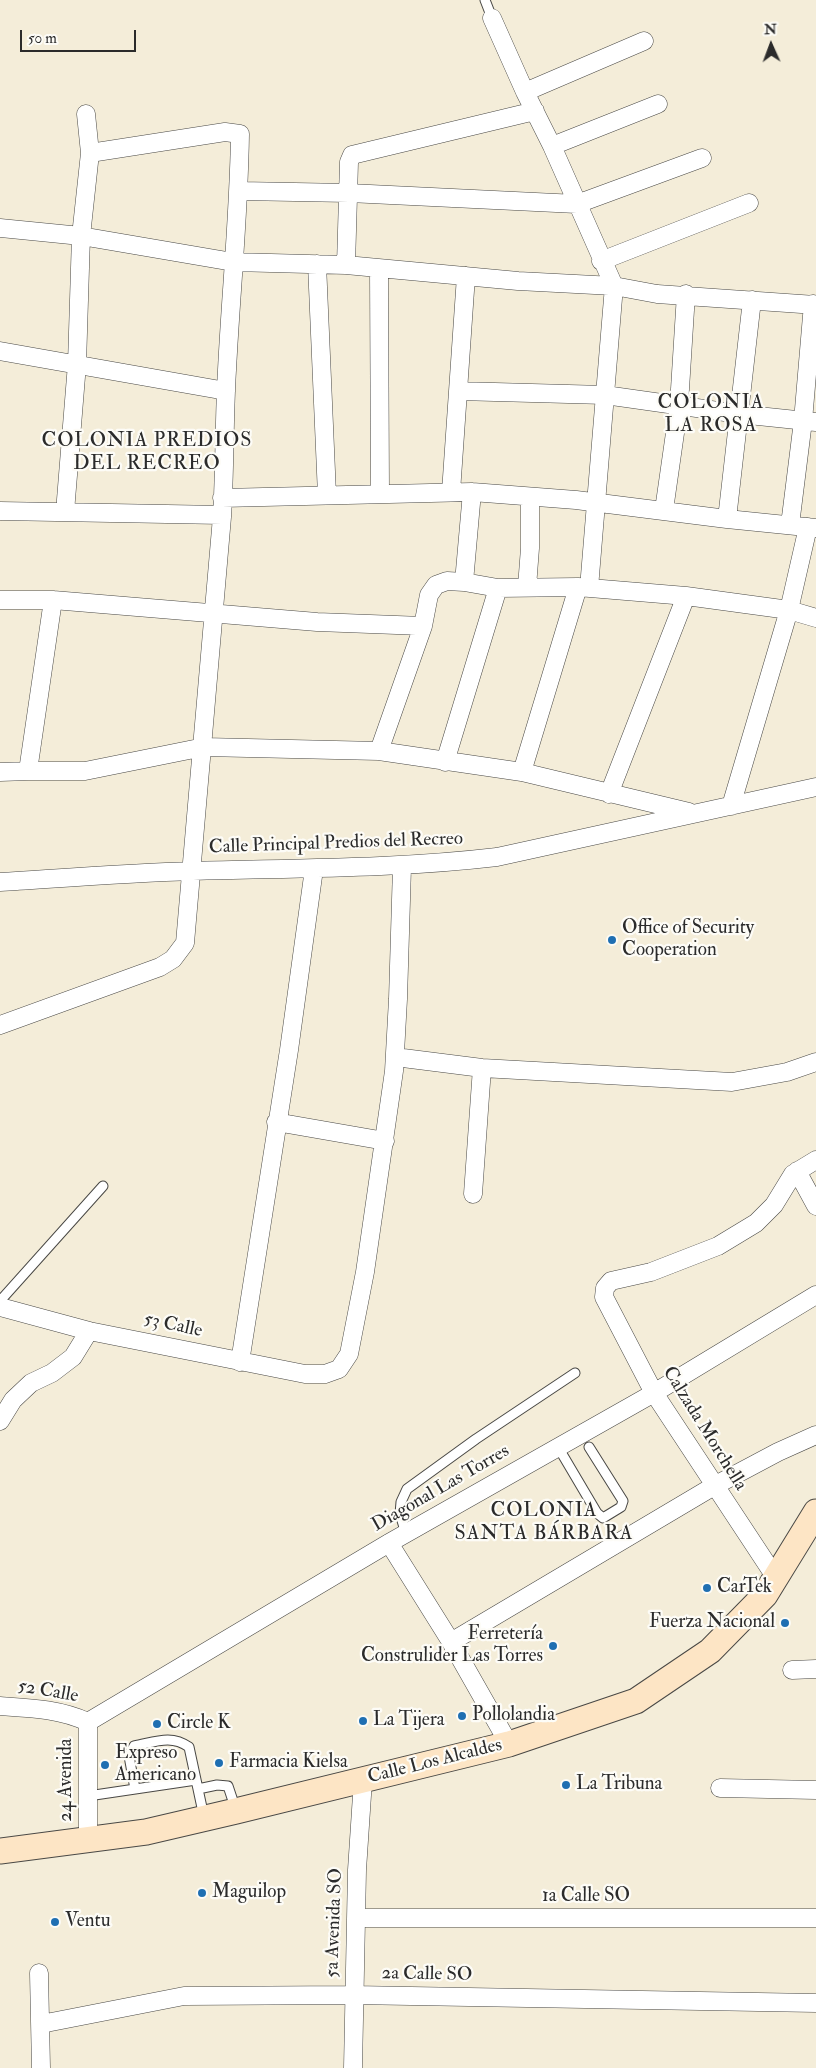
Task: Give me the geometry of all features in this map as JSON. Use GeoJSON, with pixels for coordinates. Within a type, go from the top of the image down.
{"type":"FeatureCollection","features":[{"type":"Feature","properties":{"kind":"main road","name":"Calle Los Alcaldes"},"geometry":{"type":"LineString","coordinates":[[0,1851],[146,1832],[236,1812],[509,1744],[636,1701],[710,1651],[765,1595],[816,1512]]}},
{"type":"Feature","properties":{"kind":"street"},"geometry":{"type":"LineString","coordinates":[[492,18],[525,92],[552,146],[614,286],[595,503],[584,587],[522,772]]}},
{"type":"Feature","properties":{"kind":"street"},"geometry":{"type":"LineString","coordinates":[[525,92],[644,41]]}},
{"type":"Feature","properties":{"kind":"street"},"geometry":{"type":"LineString","coordinates":[[552,146],[658,104]]}},
{"type":"Feature","properties":{"kind":"street"},"geometry":{"type":"LineString","coordinates":[[346,265],[349,162],[352,155],[535,111]]}},
{"type":"Feature","properties":{"kind":"street"},"geometry":{"type":"LineString","coordinates":[[65,512],[77,364],[81,236],[90,152],[86,114]]}},
{"type":"Feature","properties":{"kind":"street"},"geometry":{"type":"LineString","coordinates":[[0,1025],[160,967],[173,959],[185,943],[204,747],[222,506],[233,262],[240,192],[240,134],[225,132],[90,152]]}},
{"type":"Feature","properties":{"kind":"street"},"geometry":{"type":"LineString","coordinates":[[240,192],[349,193],[577,204],[702,158]]}},
{"type":"Feature","properties":{"kind":"street"},"geometry":{"type":"LineString","coordinates":[[601,260],[749,203]]}},
{"type":"Feature","properties":{"kind":"street"},"geometry":{"type":"LineString","coordinates":[[0,228],[81,236],[233,262],[346,265],[466,276],[614,286],[657,294],[686,294],[814,304],[809,422],[790,525]]}},
{"type":"Feature","properties":{"kind":"street"},"geometry":{"type":"LineString","coordinates":[[317,264],[326,495]]}},
{"type":"Feature","properties":{"kind":"street"},"geometry":{"type":"LineString","coordinates":[[379,268],[380,494]]}},
{"type":"Feature","properties":{"kind":"street"},"geometry":{"type":"LineString","coordinates":[[451,492],[466,276]]}},
{"type":"Feature","properties":{"kind":"street"},"geometry":{"type":"LineString","coordinates":[[664,510],[679,405],[686,294]]}},
{"type":"Feature","properties":{"kind":"street"},"geometry":{"type":"LineString","coordinates":[[727,519],[752,300]]}},
{"type":"Feature","properties":{"kind":"street"},"geometry":{"type":"LineString","coordinates":[[0,351],[226,391]]}},
{"type":"Feature","properties":{"kind":"street"},"geometry":{"type":"LineString","coordinates":[[458,391],[605,395],[809,422]]}},
{"type":"Feature","properties":{"kind":"street"},"geometry":{"type":"LineString","coordinates":[[0,511],[65,512],[222,506],[326,495],[472,492],[530,498],[576,500],[812,528],[731,806]]}},
{"type":"Feature","properties":{"kind":"street"},"geometry":{"type":"LineString","coordinates":[[464,582],[472,492]]}},
{"type":"Feature","properties":{"kind":"street"},"geometry":{"type":"LineString","coordinates":[[526,587],[530,548],[530,498]]}},
{"type":"Feature","properties":{"kind":"street"},"geometry":{"type":"LineString","coordinates":[[379,751],[423,626],[429,595],[436,585],[447,581],[498,588],[584,587],[686,596],[789,610],[816,618]]}},
{"type":"Feature","properties":{"kind":"street"},"geometry":{"type":"LineString","coordinates":[[445,762],[498,588]]}},
{"type":"Feature","properties":{"kind":"street"},"geometry":{"type":"LineString","coordinates":[[609,794],[686,596]]}},
{"type":"Feature","properties":{"kind":"street"},"geometry":{"type":"LineString","coordinates":[[0,600],[53,600],[317,622],[423,626]]}},
{"type":"Feature","properties":{"kind":"street"},"geometry":{"type":"LineString","coordinates":[[28,771],[53,600]]}},
{"type":"Feature","properties":{"kind":"street"},"geometry":{"type":"LineString","coordinates":[[0,772],[85,771],[204,747],[379,751],[522,772],[694,814]]}},
{"type":"Feature","properties":{"kind":"street","name":"Calle Principal Predios del Recreo"},"geometry":{"type":"LineString","coordinates":[[0,882],[192,871],[402,867],[497,857],[816,787]]}},
{"type":"Feature","properties":{"kind":"street"},"geometry":{"type":"LineString","coordinates":[[276,1122],[385,1141],[395,1057],[402,867]]}},
{"type":"Feature","properties":{"kind":"street"},"geometry":{"type":"LineString","coordinates":[[240,1362],[276,1122],[289,1050],[314,869]]}},
{"type":"Feature","properties":{"kind":"street"},"geometry":{"type":"LineString","coordinates":[[395,1057],[482,1068],[732,1082],[787,1072],[816,1062]]}},
{"type":"Feature","properties":{"kind":"street"},"geometry":{"type":"LineString","coordinates":[[472,1194],[482,1068]]}},
{"type":"Feature","properties":{"kind":"street","name":"53 Calle"},"geometry":{"type":"LineString","coordinates":[[0,1307],[89,1331],[305,1374],[325,1374],[339,1369],[350,1354],[365,1272],[385,1141]]}},
{"type":"Feature","properties":{"kind":"street"},"geometry":{"type":"LineString","coordinates":[[816,1160],[797,1171],[816,1206]]}},
{"type":"Feature","properties":{"kind":"street","name":"Calzada Morchella"},"geometry":{"type":"LineString","coordinates":[[776,1578],[654,1392],[604,1297],[605,1288],[611,1281],[651,1272],[710,1249],[756,1222],[774,1205],[797,1171]]}},
{"type":"Feature","properties":{"kind":"street","name":"Diagonal Las Torres"},"geometry":{"type":"LineString","coordinates":[[88,1722],[389,1543],[654,1392],[816,1295]]}},
{"type":"Feature","properties":{"kind":"street"},"geometry":{"type":"LineString","coordinates":[[0,1421],[13,1400],[31,1383],[52,1374],[73,1357],[89,1331]]}},
{"type":"Feature","properties":{"kind":"street"},"geometry":{"type":"LineString","coordinates":[[451,1642],[714,1486],[778,1452],[816,1435]]}},
{"type":"Feature","properties":{"kind":"street"},"geometry":{"type":"LineString","coordinates":[[389,1543],[451,1642],[509,1744]]}},
{"type":"Feature","properties":{"kind":"street"},"geometry":{"type":"LineString","coordinates":[[792,1670],[816,1669]]}},
{"type":"Feature","properties":{"kind":"street","name":"52 Calle"},"geometry":{"type":"LineString","coordinates":[[0,1706],[38,1708],[72,1714],[88,1722]]}},
{"type":"Feature","properties":{"kind":"street","name":"24 Avenida"},"geometry":{"type":"LineString","coordinates":[[88,1722],[88,1839]]}},
{"type":"Feature","properties":{"kind":"street","name":"5a Avenida SO"},"geometry":{"type":"LineString","coordinates":[[353,2068],[356,1918],[363,1780]]}},
{"type":"Feature","properties":{"kind":"street"},"geometry":{"type":"LineString","coordinates":[[720,1788],[816,1790]]}},
{"type":"Feature","properties":{"kind":"street","name":"1a Calle SO"},"geometry":{"type":"LineString","coordinates":[[356,1918],[816,1918]]}},
{"type":"Feature","properties":{"kind":"street"},"geometry":{"type":"LineString","coordinates":[[39,1973],[41,2068]]}},
{"type":"Feature","properties":{"kind":"street","name":"2a Calle SO"},"geometry":{"type":"LineString","coordinates":[[41,2024],[184,1996],[354,1995],[816,2003]]}},
{"type":"Feature","properties":{"kind":"lane"},"geometry":{"type":"LineString","coordinates":[[484,0],[492,18]]}},
{"type":"Feature","properties":{"kind":"lane"},"geometry":{"type":"LineString","coordinates":[[0,1301],[104,1186]]}},
{"type":"Feature","properties":{"kind":"lane"},"geometry":{"type":"LineString","coordinates":[[406,1534],[400,1508],[407,1489],[476,1439],[575,1373]]}},
{"type":"Feature","properties":{"kind":"lane"},"geometry":{"type":"LineString","coordinates":[[558,1447],[598,1513],[603,1518],[621,1507],[623,1501],[589,1447]]}},
{"type":"Feature","properties":{"kind":"lane"},"geometry":{"type":"LineString","coordinates":[[135,1790],[129,1756],[134,1746],[171,1738],[182,1742],[189,1748],[204,1819]]}},
{"type":"Feature","properties":{"kind":"lane"},"geometry":{"type":"LineString","coordinates":[[88,1796],[197,1785],[228,1786],[236,1812]]}},
{"type":"Feature","properties":{"kind":"place","name":"Office of Security Cooperation"},"geometry":{"type":"Point","coordinates":[612,940]}},
{"type":"Feature","properties":{"kind":"place","name":"CarTek"},"geometry":{"type":"Point","coordinates":[707,1588]}},
{"type":"Feature","properties":{"kind":"place","name":"Fuerza Nacional"},"geometry":{"type":"Point","coordinates":[785,1623]}},
{"type":"Feature","properties":{"kind":"place","name":"Ferretería Construlider Las Torres"},"geometry":{"type":"Point","coordinates":[553,1646]}},
{"type":"Feature","properties":{"kind":"place","name":"Pollolandia"},"geometry":{"type":"Point","coordinates":[462,1716]}},
{"type":"Feature","properties":{"kind":"place","name":"La Tijera"},"geometry":{"type":"Point","coordinates":[363,1721]}},
{"type":"Feature","properties":{"kind":"place","name":"Circle K"},"geometry":{"type":"Point","coordinates":[157,1724]}},
{"type":"Feature","properties":{"kind":"place","name":"Farmacia Kielsa"},"geometry":{"type":"Point","coordinates":[219,1763]}},
{"type":"Feature","properties":{"kind":"place","name":"Expreso Americano"},"geometry":{"type":"Point","coordinates":[105,1765]}},
{"type":"Feature","properties":{"kind":"place","name":"La Tribuna"},"geometry":{"type":"Point","coordinates":[566,1785]}},
{"type":"Feature","properties":{"kind":"place","name":"Maguilop"},"geometry":{"type":"Point","coordinates":[202,1893]}},
{"type":"Feature","properties":{"kind":"place","name":"Ventu"},"geometry":{"type":"Point","coordinates":[55,1922]}},
{"type":"Feature","properties":{"kind":"district","name":"COLONIA LA ROSA"},"geometry":{"type":"Point","coordinates":[711,416]}},
{"type":"Feature","properties":{"kind":"district","name":"COLONIA PREDIOS DEL RECREO"},"geometry":{"type":"Point","coordinates":[147,454]}},
{"type":"Feature","properties":{"kind":"district","name":"COLONIA SANTA BÁRBARA"},"geometry":{"type":"Point","coordinates":[544,1524]}}]}
